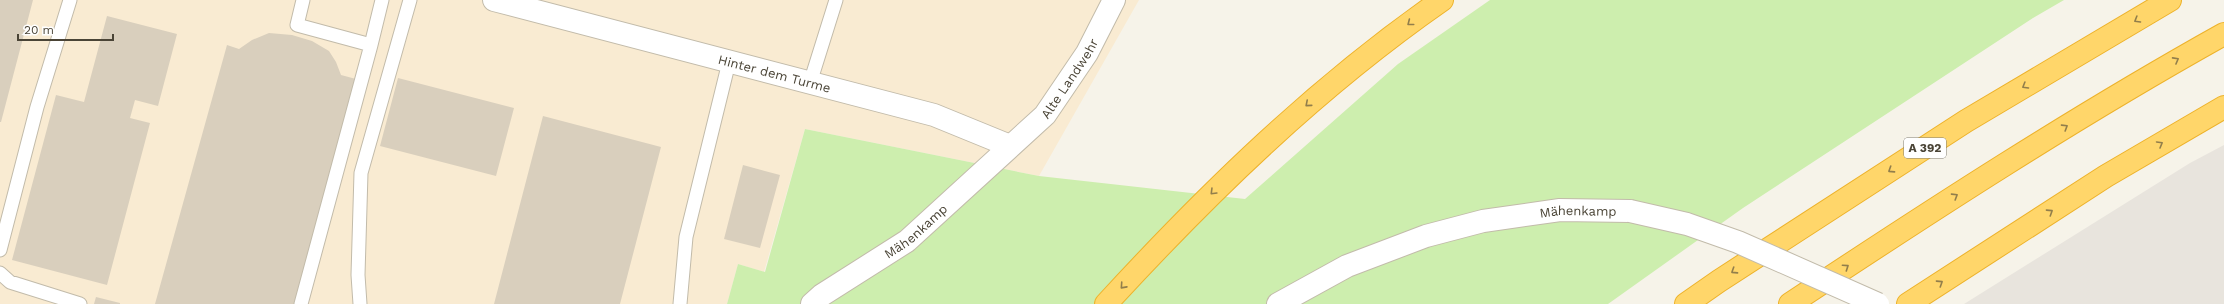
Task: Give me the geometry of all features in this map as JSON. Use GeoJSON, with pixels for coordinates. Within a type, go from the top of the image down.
{"type":"FeatureCollection","features":[{"type":"Feature","properties":{"kind":"highway"},"geometry":{"type":"LineString","coordinates":[[1106,304],[1174,230],[1246,159],[1323,90],[1442,0]]}},
{"type":"Feature","properties":{"kind":"highway","name":"A 392"},"geometry":{"type":"LineString","coordinates":[[1686,304],[1966,121],[2170,0]]}},
{"type":"Feature","properties":{"kind":"highway"},"geometry":{"type":"LineString","coordinates":[[1790,304],[1929,212],[2121,92],[2224,34]]}},
{"type":"Feature","properties":{"kind":"highway"},"geometry":{"type":"LineString","coordinates":[[1908,304],[2106,176],[2224,107]]}},
{"type":"Feature","properties":{"kind":"street","name":"Hinter dem Turme"},"geometry":{"type":"LineString","coordinates":[[494,0],[538,6],[729,62],[934,115],[1010,146]]}},
{"type":"Feature","properties":{"kind":"street","name":"Alte Landwehr"},"geometry":{"type":"LineString","coordinates":[[1010,146],[1045,115],[1087,53],[1114,0]]}},
{"type":"Feature","properties":{"kind":"street","name":"Mähenkamp"},"geometry":{"type":"LineString","coordinates":[[812,304],[822,295],[907,241],[1010,146]]}},
{"type":"Feature","properties":{"kind":"street","name":"Mähenkamp"},"geometry":{"type":"LineString","coordinates":[[1278,304],[1347,266],[1426,236],[1483,221],[1560,210],[1630,212],[1687,224],[1738,242],[1878,304]]}},
{"type":"Feature","properties":{"kind":"lane"},"geometry":{"type":"LineString","coordinates":[[0,250],[37,107],[70,0]]}},
{"type":"Feature","properties":{"kind":"lane"},"geometry":{"type":"LineString","coordinates":[[303,0],[297,25],[371,45]]}},
{"type":"Feature","properties":{"kind":"lane"},"geometry":{"type":"LineString","coordinates":[[301,304],[382,0]]}},
{"type":"Feature","properties":{"kind":"lane"},"geometry":{"type":"LineString","coordinates":[[360,304],[358,274],[361,172],[410,0]]}},
{"type":"Feature","properties":{"kind":"lane"},"geometry":{"type":"LineString","coordinates":[[810,83],[836,0]]}},
{"type":"Feature","properties":{"kind":"lane"},"geometry":{"type":"LineString","coordinates":[[680,304],[686,237],[729,62]]}},
{"type":"Feature","properties":{"kind":"lane"},"geometry":{"type":"LineString","coordinates":[[0,273],[10,282],[80,304]]}},
{"type":"Feature","properties":{"kind":"shaded area"},"geometry":{"type":"Polygon","coordinates":[[[0,0],[1139,0],[1039,176],[805,129],[764,272],[738,264],[727,304],[0,304],[0,0]]]}},
{"type":"Feature","properties":{"kind":"shaded area"},"geometry":{"type":"Polygon","coordinates":[[[2224,145],[2224,304],[1964,304],[2190,163],[2224,145]]]}},
{"type":"Feature","properties":{"kind":"green space"},"geometry":{"type":"Polygon","coordinates":[[[1490,0],[2064,0],[2033,18],[1743,208],[1608,304],[727,304],[738,264],[765,272],[805,129],[1039,176],[1245,199],[1398,64],[1490,0]]]}},
{"type":"Feature","properties":{"kind":"building"},"geometry":{"type":"Polygon","coordinates":[[[0,0],[33,0],[1,122],[0,122],[0,0]]]}},
{"type":"Feature","properties":{"kind":"building"},"geometry":{"type":"Polygon","coordinates":[[[107,16],[177,34],[158,106],[135,100],[130,118],[150,123],[107,285],[12,260],[56,95],[84,102],[107,16]]]}},
{"type":"Feature","properties":{"kind":"building"},"geometry":{"type":"Polygon","coordinates":[[[269,33],[292,35],[312,41],[329,51],[336,62],[341,75],[356,79],[296,304],[155,304],[227,45],[239,49],[252,40],[269,33]]]}},
{"type":"Feature","properties":{"kind":"building"},"geometry":{"type":"Polygon","coordinates":[[[398,78],[514,108],[496,176],[380,146],[398,78]]]}},
{"type":"Feature","properties":{"kind":"building"},"geometry":{"type":"Polygon","coordinates":[[[543,116],[661,147],[620,304],[494,304],[543,116]]]}},
{"type":"Feature","properties":{"kind":"building"},"geometry":{"type":"Polygon","coordinates":[[[743,165],[780,175],[760,248],[724,239],[743,165]]]}},
{"type":"Feature","properties":{"kind":"building"},"geometry":{"type":"Polygon","coordinates":[[[96,297],[120,303],[120,304],[94,304],[96,297]]]}}]}
